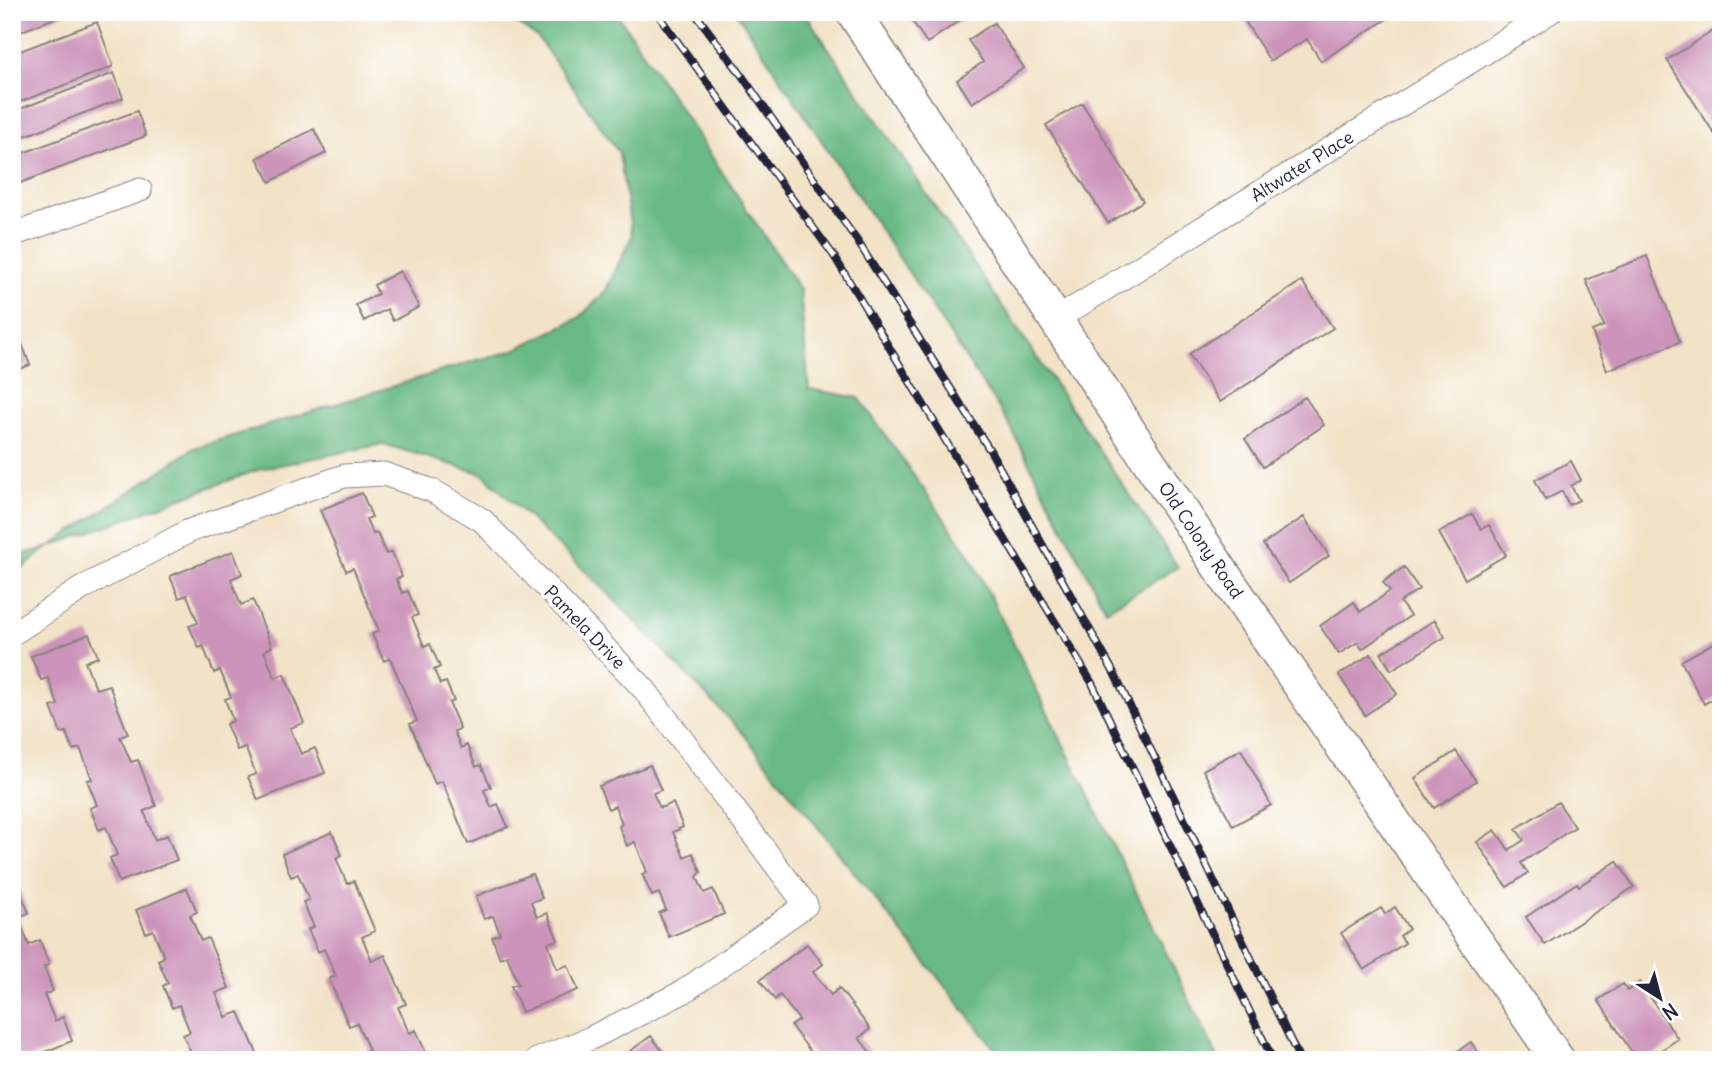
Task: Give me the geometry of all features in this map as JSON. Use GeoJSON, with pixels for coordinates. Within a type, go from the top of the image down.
{"type":"FeatureCollection","features":[{"type":"Feature","properties":{"kind":"main road","name":"Old Colony Road"},"geometry":{"type":"LineString","coordinates":[[853,12],[1222,572],[1558,1060]]}},
{"type":"Feature","properties":{"kind":"street","name":"Altwater Place"},"geometry":{"type":"LineString","coordinates":[[1055,320],[1550,12]]}},
{"type":"Feature","properties":{"kind":"street"},"geometry":{"type":"LineString","coordinates":[[12,235],[140,190]]}},
{"type":"Feature","properties":{"kind":"street","name":"Pamela Drive"},"geometry":{"type":"LineString","coordinates":[[12,634],[84,587],[189,531],[344,476],[384,474],[433,491],[482,520],[644,688],[806,905],[683,992],[591,1038],[537,1060]]}},
{"type":"Feature","properties":{"kind":"green space"},"geometry":{"type":"Polygon","coordinates":[[[500,12],[616,12],[800,290],[809,389],[859,398],[970,555],[1219,1060],[1004,1060],[740,730],[601,586],[483,474],[383,444],[260,469],[49,547],[194,448],[512,351],[579,318],[605,292],[632,236],[619,153],[538,38],[500,12]]]}},
{"type":"Feature","properties":{"kind":"green space"},"geometry":{"type":"Polygon","coordinates":[[[736,12],[804,12],[1178,567],[1106,610],[1006,419],[736,12]]]}},
{"type":"Feature","properties":{"kind":"green space"},"geometry":{"type":"Polygon","coordinates":[[[49,547],[12,577],[12,557],[49,547]]]}},
{"type":"Feature","properties":{"kind":"building"},"geometry":{"type":"Polygon","coordinates":[[[12,12],[70,12],[12,35],[12,12]]]}},
{"type":"Feature","properties":{"kind":"building"},"geometry":{"type":"Polygon","coordinates":[[[906,12],[972,12],[927,43],[906,12]]]}},
{"type":"Feature","properties":{"kind":"building"},"geometry":{"type":"Polygon","coordinates":[[[1239,12],[1383,12],[1387,19],[1321,61],[1307,39],[1270,61],[1239,12]]]}},
{"type":"Feature","properties":{"kind":"building"},"geometry":{"type":"Polygon","coordinates":[[[97,22],[112,67],[12,105],[12,54],[97,22]]]}},
{"type":"Feature","properties":{"kind":"building"},"geometry":{"type":"Polygon","coordinates":[[[994,23],[1024,68],[972,103],[957,80],[983,62],[968,40],[994,23]]]}},
{"type":"Feature","properties":{"kind":"building"},"geometry":{"type":"Polygon","coordinates":[[[1721,26],[1721,144],[1667,60],[1721,26]]]}},
{"type":"Feature","properties":{"kind":"building"},"geometry":{"type":"Polygon","coordinates":[[[114,73],[123,98],[12,141],[12,112],[114,73]]]}},
{"type":"Feature","properties":{"kind":"building"},"geometry":{"type":"Polygon","coordinates":[[[1082,103],[1143,201],[1108,223],[1046,125],[1082,103]]]}},
{"type":"Feature","properties":{"kind":"building"},"geometry":{"type":"Polygon","coordinates":[[[137,111],[146,136],[12,186],[12,157],[137,111]]]}},
{"type":"Feature","properties":{"kind":"building"},"geometry":{"type":"Polygon","coordinates":[[[314,129],[326,153],[270,182],[257,158],[314,129]]]}},
{"type":"Feature","properties":{"kind":"building"},"geometry":{"type":"Polygon","coordinates":[[[1647,256],[1680,342],[1607,370],[1592,331],[1604,326],[1586,280],[1647,256]]]}},
{"type":"Feature","properties":{"kind":"building"},"geometry":{"type":"Polygon","coordinates":[[[400,271],[419,307],[393,321],[387,309],[364,321],[356,305],[378,294],[374,285],[400,271]]]}},
{"type":"Feature","properties":{"kind":"building"},"geometry":{"type":"Polygon","coordinates":[[[1302,281],[1333,328],[1220,402],[1189,354],[1302,281]]]}},
{"type":"Feature","properties":{"kind":"building"},"geometry":{"type":"Polygon","coordinates":[[[12,318],[30,365],[12,372],[12,318]]]}},
{"type":"Feature","properties":{"kind":"building"},"geometry":{"type":"Polygon","coordinates":[[[1305,397],[1324,425],[1263,467],[1245,439],[1305,397]]]}},
{"type":"Feature","properties":{"kind":"building"},"geometry":{"type":"Polygon","coordinates":[[[1571,461],[1581,480],[1571,486],[1579,500],[1569,505],[1562,491],[1545,500],[1535,480],[1571,461]]]}},
{"type":"Feature","properties":{"kind":"building"},"geometry":{"type":"Polygon","coordinates":[[[362,493],[372,517],[366,519],[373,534],[377,533],[386,554],[392,552],[402,577],[396,579],[402,593],[408,591],[418,615],[412,617],[424,646],[430,644],[440,667],[434,670],[440,684],[446,682],[454,701],[449,703],[460,729],[454,731],[461,748],[467,745],[476,767],[481,765],[491,787],[484,790],[491,807],[498,804],[508,827],[468,844],[442,781],[435,784],[410,724],[417,721],[390,658],[384,661],[372,634],[379,631],[353,568],[346,571],[320,510],[362,493]]]}},
{"type":"Feature","properties":{"kind":"building"},"geometry":{"type":"Polygon","coordinates":[[[1472,514],[1481,529],[1489,525],[1506,555],[1465,579],[1439,533],[1472,514]]]}},
{"type":"Feature","properties":{"kind":"building"},"geometry":{"type":"Polygon","coordinates":[[[1304,517],[1329,556],[1289,583],[1263,544],[1304,517]]]}},
{"type":"Feature","properties":{"kind":"building"},"geometry":{"type":"Polygon","coordinates":[[[233,551],[242,574],[231,579],[241,605],[253,600],[272,647],[264,651],[275,678],[284,674],[304,723],[290,728],[301,754],[315,748],[325,773],[258,800],[248,777],[256,774],[245,747],[237,750],[226,724],[233,721],[225,699],[231,697],[220,670],[214,673],[203,646],[199,648],[189,626],[198,623],[187,595],[179,598],[170,576],[233,551]]]}},
{"type":"Feature","properties":{"kind":"building"},"geometry":{"type":"Polygon","coordinates":[[[1404,567],[1419,589],[1400,602],[1410,616],[1362,649],[1358,642],[1339,654],[1320,626],[1354,602],[1360,612],[1390,591],[1383,582],[1404,567]]]}},
{"type":"Feature","properties":{"kind":"building"},"geometry":{"type":"Polygon","coordinates":[[[1435,620],[1445,637],[1391,670],[1381,653],[1435,620]]]}},
{"type":"Feature","properties":{"kind":"building"},"geometry":{"type":"Polygon","coordinates":[[[89,634],[98,657],[85,662],[96,689],[109,685],[128,734],[120,737],[131,762],[138,760],[156,806],[144,811],[155,840],[167,835],[177,860],[119,882],[110,858],[117,855],[106,827],[99,830],[90,808],[97,805],[87,780],[92,779],[80,748],[73,750],[66,732],[61,733],[51,707],[58,705],[48,678],[41,680],[31,656],[89,634]]]}},
{"type":"Feature","properties":{"kind":"building"},"geometry":{"type":"Polygon","coordinates":[[[1721,639],[1721,695],[1704,704],[1681,661],[1721,639]]]}},
{"type":"Feature","properties":{"kind":"building"},"geometry":{"type":"Polygon","coordinates":[[[1371,654],[1397,694],[1365,715],[1339,675],[1371,654]]]}},
{"type":"Feature","properties":{"kind":"building"},"geometry":{"type":"Polygon","coordinates":[[[1241,749],[1271,805],[1233,826],[1203,770],[1241,749]]]}},
{"type":"Feature","properties":{"kind":"building"},"geometry":{"type":"Polygon","coordinates":[[[1456,751],[1476,781],[1434,808],[1415,778],[1456,751]]]}},
{"type":"Feature","properties":{"kind":"building"},"geometry":{"type":"Polygon","coordinates":[[[650,765],[661,790],[653,793],[660,808],[673,803],[683,827],[673,832],[684,857],[693,853],[701,872],[697,877],[704,893],[713,889],[724,914],[669,937],[659,913],[666,910],[659,893],[652,896],[642,874],[647,872],[635,842],[627,846],[619,827],[622,823],[615,806],[608,809],[599,786],[650,765]]]}},
{"type":"Feature","properties":{"kind":"building"},"geometry":{"type":"Polygon","coordinates":[[[1558,802],[1575,827],[1521,863],[1528,873],[1507,887],[1477,842],[1495,830],[1509,850],[1524,840],[1516,829],[1558,802]]]}},
{"type":"Feature","properties":{"kind":"building"},"geometry":{"type":"Polygon","coordinates":[[[332,832],[342,855],[336,858],[347,884],[354,881],[375,931],[362,937],[372,961],[385,955],[406,1004],[398,1007],[409,1033],[416,1030],[426,1053],[410,1060],[364,1060],[361,1053],[369,1050],[357,1023],[349,1026],[329,979],[336,976],[324,949],[318,952],[308,929],[314,927],[303,902],[309,900],[298,874],[291,877],[282,854],[332,832]]]}},
{"type":"Feature","properties":{"kind":"building"},"geometry":{"type":"Polygon","coordinates":[[[1617,861],[1634,887],[1545,945],[1526,917],[1577,883],[1579,886],[1617,861]]]}},
{"type":"Feature","properties":{"kind":"building"},"geometry":{"type":"Polygon","coordinates":[[[532,874],[542,898],[531,902],[537,917],[547,913],[558,940],[548,943],[557,969],[568,965],[578,990],[522,1012],[511,986],[518,984],[507,955],[500,958],[492,937],[500,934],[493,916],[484,919],[476,896],[532,874]]]}},
{"type":"Feature","properties":{"kind":"building"},"geometry":{"type":"Polygon","coordinates":[[[12,888],[15,893],[20,891],[29,913],[18,917],[29,945],[40,940],[49,965],[44,967],[53,991],[44,995],[55,1021],[63,1017],[72,1041],[25,1060],[16,1060],[12,1049],[12,888]]]}},
{"type":"Feature","properties":{"kind":"building"},"geometry":{"type":"Polygon","coordinates":[[[187,888],[197,912],[190,915],[201,941],[208,938],[229,988],[216,993],[226,1017],[239,1012],[260,1060],[194,1060],[183,1035],[190,1032],[179,1005],[172,1008],[163,986],[168,983],[158,960],[164,957],[153,930],[146,933],[136,910],[187,888]]]}},
{"type":"Feature","properties":{"kind":"building"},"geometry":{"type":"Polygon","coordinates":[[[1395,907],[1409,929],[1400,936],[1405,943],[1364,970],[1341,933],[1381,908],[1385,914],[1395,907]]]}},
{"type":"Feature","properties":{"kind":"building"},"geometry":{"type":"Polygon","coordinates":[[[807,944],[823,964],[813,972],[831,995],[839,988],[870,1029],[859,1038],[876,1060],[817,1060],[791,1026],[799,1020],[780,995],[775,1000],[760,980],[807,944]]]}},
{"type":"Feature","properties":{"kind":"building"},"geometry":{"type":"Polygon","coordinates":[[[1640,982],[1678,1039],[1646,1060],[1637,1060],[1598,1000],[1623,984],[1627,991],[1640,982]]]}},
{"type":"Feature","properties":{"kind":"building"},"geometry":{"type":"Polygon","coordinates":[[[651,1036],[666,1056],[660,1060],[618,1060],[651,1036]]]}},
{"type":"Feature","properties":{"kind":"building"},"geometry":{"type":"Polygon","coordinates":[[[1471,1042],[1483,1060],[1445,1060],[1471,1042]]]}},
{"type":"Feature","properties":{"kind":"railway"},"geometry":{"type":"LineString","coordinates":[[656,12],[834,256],[1092,683],[1273,1060]]}},
{"type":"Feature","properties":{"kind":"railway"},"geometry":{"type":"LineString","coordinates":[[694,12],[738,70],[858,242],[991,452],[1114,673],[1300,1060]]}}]}
